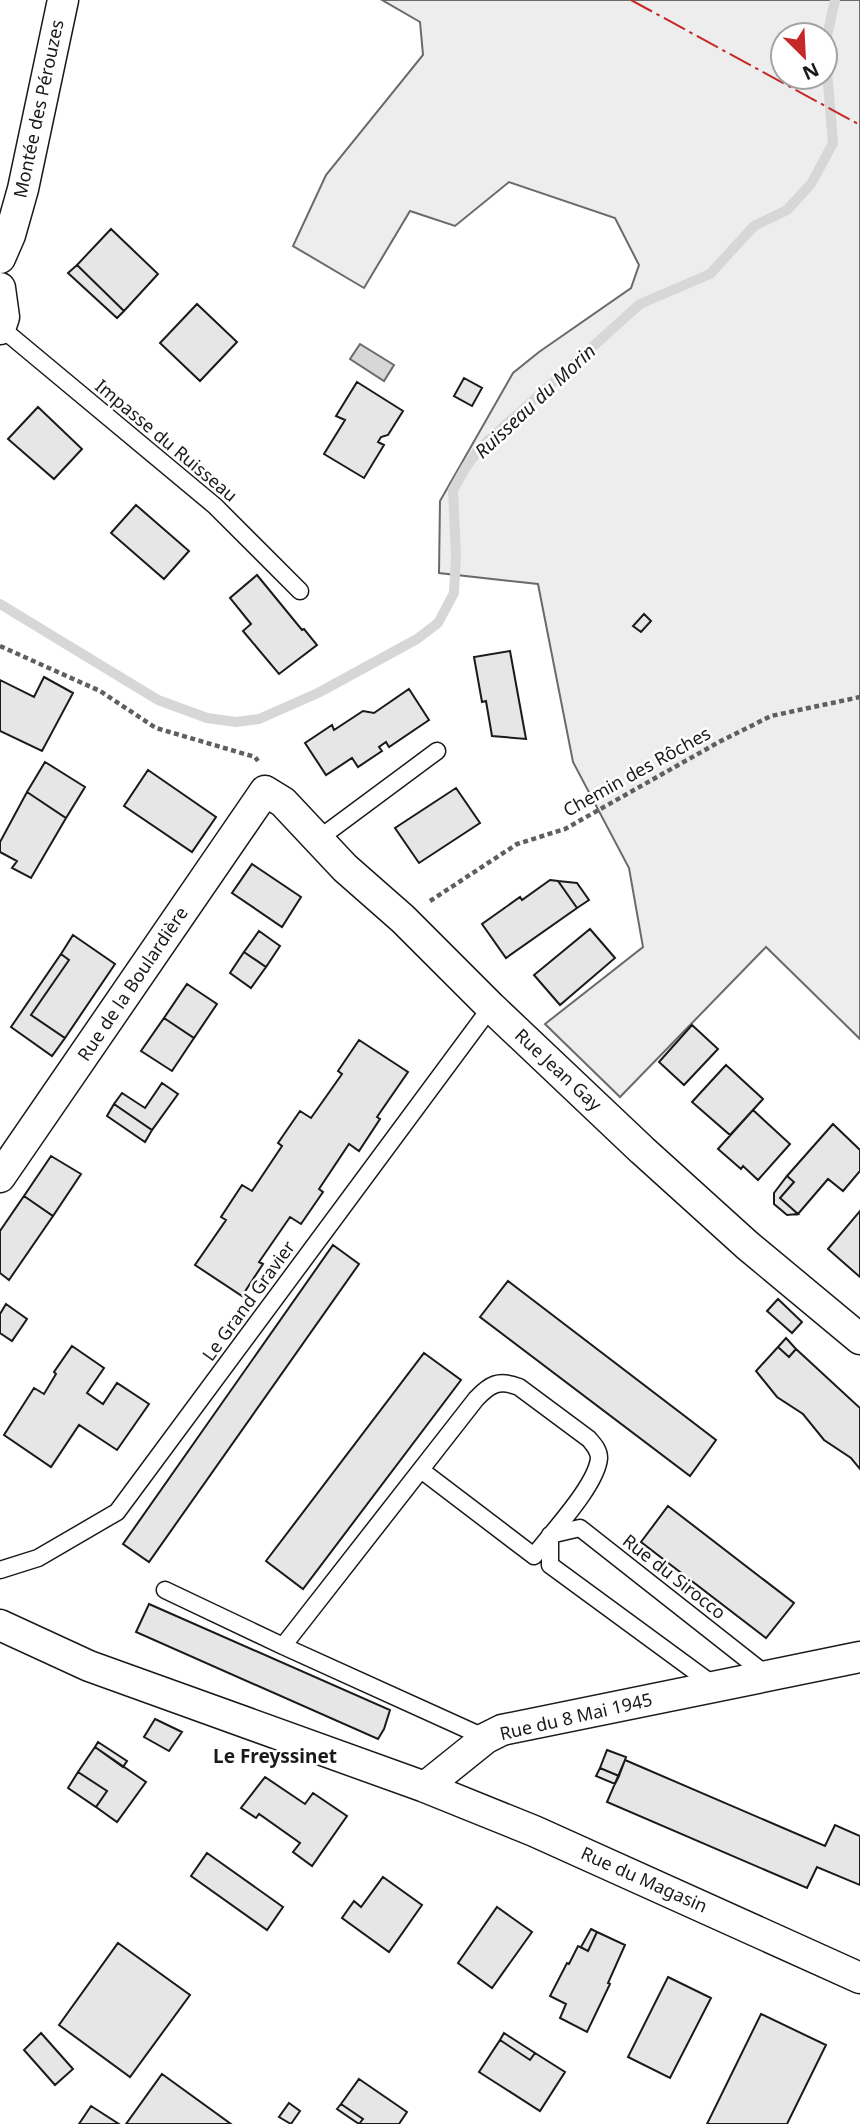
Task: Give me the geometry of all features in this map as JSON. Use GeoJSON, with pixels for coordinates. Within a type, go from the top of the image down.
{"type":"FeatureCollection","features":[{"type":"Feature","properties":{"kind":"street","name":"Montée des Pérouzes"},"geometry":{"type":"LineString","coordinates":[[0,258],[23,189],[63,0]]}},
{"type":"Feature","properties":{"kind":"street"},"geometry":{"type":"LineString","coordinates":[[0,288],[4,317],[0,328]]}},
{"type":"Feature","properties":{"kind":"street","name":"Rue Jean Gay"},"geometry":{"type":"LineString","coordinates":[[265,791],[283,802],[345,868],[403,919],[491,1007],[661,1167],[747,1245],[860,1339]]}},
{"type":"Feature","properties":{"kind":"street","name":"Rue de la Boulardière"},"geometry":{"type":"LineString","coordinates":[[0,1177],[265,791]]}},
{"type":"Feature","properties":{"kind":"street"},"geometry":{"type":"LineString","coordinates":[[0,1625],[89,1666],[425,1787]]}},
{"type":"Feature","properties":{"kind":"street","name":"Rue du 8 Mai 1945"},"geometry":{"type":"LineString","coordinates":[[425,1787],[486,1738],[502,1730],[860,1657]]}},
{"type":"Feature","properties":{"kind":"street","name":"Rue du Magasin"},"geometry":{"type":"LineString","coordinates":[[425,1787],[534,1831],[860,1978]]}},
{"type":"Feature","properties":{"kind":"lane","name":"Impasse du Ruisseau"},"geometry":{"type":"LineString","coordinates":[[0,328],[215,506],[300,591]]}},
{"type":"Feature","properties":{"kind":"lane"},"geometry":{"type":"LineString","coordinates":[[317,840],[437,751]]}},
{"type":"Feature","properties":{"kind":"lane","name":"Le Grand Gravier"},"geometry":{"type":"LineString","coordinates":[[0,1570],[38,1558],[117,1512],[491,1007]]}},
{"type":"Feature","properties":{"kind":"lane","name":"Rue du Sirocco"},"geometry":{"type":"LineString","coordinates":[[283,1646],[421,1470],[485,1390],[497,1383],[508,1382],[519,1387],[589,1439],[599,1456],[596,1472],[589,1485],[534,1556],[421,1470]]}},
{"type":"Feature","properties":{"kind":"lane","name":"Rue du Sirocco"},"geometry":{"type":"LineString","coordinates":[[550,1535],[580,1528],[768,1676]]}},
{"type":"Feature","properties":{"kind":"lane"},"geometry":{"type":"LineString","coordinates":[[550,1535],[550,1565],[715,1686]]}},
{"type":"Feature","properties":{"kind":"lane"},"geometry":{"type":"LineString","coordinates":[[164,1590],[486,1738]]}},
{"type":"Feature","properties":{"kind":"path"},"geometry":{"type":"LineString","coordinates":[[0,646],[100,691],[156,728],[255,757],[264,768],[265,791]]}},
{"type":"Feature","properties":{"kind":"path","name":"Chemin des Rôches"},"geometry":{"type":"LineString","coordinates":[[403,919],[517,844],[565,829],[686,760],[771,716],[860,696]]}},
{"type":"Feature","properties":{"kind":"shaded area"},"geometry":{"type":"Polygon","coordinates":[[[382,0],[860,0],[860,1039],[766,947],[620,1097],[545,1024],[643,947],[629,868],[573,762],[538,584],[439,573],[440,501],[513,373],[631,288],[639,265],[615,218],[509,182],[455,226],[410,211],[364,288],[293,246],[326,175],[423,55],[420,22],[382,0]]]}},
{"type":"Feature","properties":{"kind":"shaded area"},"geometry":{"type":"Polygon","coordinates":[[[360,344],[394,365],[384,381],[350,359],[360,344]]]}},
{"type":"Feature","properties":{"kind":"building"},"geometry":{"type":"Polygon","coordinates":[[[111,229],[158,274],[124,311],[77,265],[111,229]]]}},
{"type":"Feature","properties":{"kind":"building"},"geometry":{"type":"Polygon","coordinates":[[[77,265],[124,311],[117,318],[68,273],[77,265]]]}},
{"type":"Feature","properties":{"kind":"building"},"geometry":{"type":"Polygon","coordinates":[[[197,304],[237,342],[200,381],[160,343],[197,304]]]}},
{"type":"Feature","properties":{"kind":"building"},"geometry":{"type":"Polygon","coordinates":[[[464,378],[482,388],[472,406],[454,396],[464,378]]]}},
{"type":"Feature","properties":{"kind":"building"},"geometry":{"type":"Polygon","coordinates":[[[357,382],[403,411],[388,435],[381,437],[378,442],[384,445],[364,478],[324,454],[345,420],[336,416],[357,382]]]}},
{"type":"Feature","properties":{"kind":"building"},"geometry":{"type":"Polygon","coordinates":[[[38,407],[82,449],[54,479],[8,439],[38,407]]]}},
{"type":"Feature","properties":{"kind":"building"},"geometry":{"type":"Polygon","coordinates":[[[136,505],[189,551],[164,579],[111,533],[136,505]]]}},
{"type":"Feature","properties":{"kind":"building"},"geometry":{"type":"Polygon","coordinates":[[[257,575],[317,645],[279,674],[243,631],[251,624],[230,598],[257,575]]]}},
{"type":"Feature","properties":{"kind":"building"},"geometry":{"type":"Polygon","coordinates":[[[644,614],[651,621],[641,632],[633,626],[644,614]]]}},
{"type":"Feature","properties":{"kind":"building"},"geometry":{"type":"Polygon","coordinates":[[[510,651],[526,739],[492,736],[486,701],[482,702],[474,657],[510,651]]]}},
{"type":"Feature","properties":{"kind":"building"},"geometry":{"type":"Polygon","coordinates":[[[44,677],[73,693],[42,751],[0,731],[0,680],[34,697],[44,677]]]}},
{"type":"Feature","properties":{"kind":"building"},"geometry":{"type":"Polygon","coordinates":[[[409,689],[429,720],[389,747],[386,742],[379,747],[382,751],[358,767],[352,758],[326,775],[305,743],[332,725],[334,730],[363,711],[374,713],[409,689]]]}},
{"type":"Feature","properties":{"kind":"building"},"geometry":{"type":"Polygon","coordinates":[[[45,762],[85,787],[66,818],[27,792],[45,762]]]}},
{"type":"Feature","properties":{"kind":"building"},"geometry":{"type":"Polygon","coordinates":[[[148,770],[216,817],[192,852],[124,806],[148,770]]]}},
{"type":"Feature","properties":{"kind":"building"},"geometry":{"type":"Polygon","coordinates":[[[456,788],[480,823],[419,863],[395,828],[456,788]]]}},
{"type":"Feature","properties":{"kind":"building"},"geometry":{"type":"Polygon","coordinates":[[[27,792],[66,818],[31,878],[12,868],[17,861],[0,852],[0,842],[27,792]]]}},
{"type":"Feature","properties":{"kind":"building"},"geometry":{"type":"Polygon","coordinates":[[[252,864],[301,897],[282,927],[232,893],[252,864]]]}},
{"type":"Feature","properties":{"kind":"building"},"geometry":{"type":"Polygon","coordinates":[[[550,880],[558,881],[577,908],[506,958],[482,924],[550,880]]]}},
{"type":"Feature","properties":{"kind":"building"},"geometry":{"type":"Polygon","coordinates":[[[558,881],[577,883],[589,900],[577,908],[558,881]]]}},
{"type":"Feature","properties":{"kind":"building"},"geometry":{"type":"Polygon","coordinates":[[[590,929],[615,958],[560,1005],[534,975],[590,929]]]}},
{"type":"Feature","properties":{"kind":"building"},"geometry":{"type":"Polygon","coordinates":[[[259,931],[280,946],[266,967],[244,952],[259,931]]]}},
{"type":"Feature","properties":{"kind":"building"},"geometry":{"type":"Polygon","coordinates":[[[73,935],[115,964],[65,1038],[31,1015],[69,960],[61,954],[73,935]]]}},
{"type":"Feature","properties":{"kind":"building"},"geometry":{"type":"Polygon","coordinates":[[[244,952],[266,967],[251,988],[230,973],[244,952]]]}},
{"type":"Feature","properties":{"kind":"building"},"geometry":{"type":"Polygon","coordinates":[[[61,954],[69,960],[31,1015],[65,1038],[52,1056],[11,1027],[61,954]]]}},
{"type":"Feature","properties":{"kind":"building"},"geometry":{"type":"Polygon","coordinates":[[[187,984],[217,1004],[194,1038],[164,1018],[187,984]]]}},
{"type":"Feature","properties":{"kind":"building"},"geometry":{"type":"Polygon","coordinates":[[[164,1018],[194,1038],[172,1071],[141,1051],[164,1018]]]}},
{"type":"Feature","properties":{"kind":"building"},"geometry":{"type":"Polygon","coordinates":[[[692,1025],[718,1049],[684,1085],[659,1062],[692,1025]]]}},
{"type":"Feature","properties":{"kind":"building"},"geometry":{"type":"Polygon","coordinates":[[[359,1040],[408,1072],[377,1117],[380,1119],[359,1151],[349,1144],[319,1189],[323,1192],[301,1224],[290,1217],[259,1262],[263,1264],[242,1296],[195,1265],[226,1220],[221,1217],[242,1185],[252,1191],[282,1146],[278,1143],[300,1111],[311,1118],[342,1074],[338,1071],[359,1040]]]}},
{"type":"Feature","properties":{"kind":"building"},"geometry":{"type":"Polygon","coordinates":[[[726,1065],[763,1099],[730,1135],[692,1102],[726,1065]]]}},
{"type":"Feature","properties":{"kind":"building"},"geometry":{"type":"Polygon","coordinates":[[[162,1083],[178,1094],[152,1130],[114,1104],[122,1093],[145,1108],[162,1083]]]}},
{"type":"Feature","properties":{"kind":"building"},"geometry":{"type":"Polygon","coordinates":[[[114,1104],[152,1130],[145,1142],[107,1116],[114,1104]]]}},
{"type":"Feature","properties":{"kind":"building"},"geometry":{"type":"Polygon","coordinates":[[[753,1110],[790,1144],[758,1180],[718,1149],[753,1110]]]}},
{"type":"Feature","properties":{"kind":"building"},"geometry":{"type":"Polygon","coordinates":[[[833,1124],[860,1150],[860,1171],[843,1191],[828,1179],[798,1214],[780,1198],[794,1182],[787,1176],[833,1124]]]}},
{"type":"Feature","properties":{"kind":"building"},"geometry":{"type":"Polygon","coordinates":[[[51,1156],[81,1174],[53,1216],[24,1196],[51,1156]]]}},
{"type":"Feature","properties":{"kind":"building"},"geometry":{"type":"Polygon","coordinates":[[[787,1176],[794,1182],[780,1198],[798,1214],[787,1215],[774,1204],[774,1193],[787,1176]]]}},
{"type":"Feature","properties":{"kind":"building"},"geometry":{"type":"Polygon","coordinates":[[[24,1196],[53,1216],[9,1280],[0,1273],[0,1231],[24,1196]]]}},
{"type":"Feature","properties":{"kind":"building"},"geometry":{"type":"Polygon","coordinates":[[[860,1211],[860,1277],[828,1249],[860,1211]]]}},
{"type":"Feature","properties":{"kind":"building"},"geometry":{"type":"Polygon","coordinates":[[[333,1245],[359,1264],[149,1562],[123,1544],[333,1245]]]}},
{"type":"Feature","properties":{"kind":"building"},"geometry":{"type":"Polygon","coordinates":[[[508,1281],[716,1440],[690,1476],[480,1317],[508,1281]]]}},
{"type":"Feature","properties":{"kind":"building"},"geometry":{"type":"Polygon","coordinates":[[[778,1299],[802,1322],[792,1333],[767,1311],[778,1299]]]}},
{"type":"Feature","properties":{"kind":"building"},"geometry":{"type":"Polygon","coordinates":[[[6,1304],[27,1319],[12,1341],[0,1333],[0,1314],[6,1304]]]}},
{"type":"Feature","properties":{"kind":"building"},"geometry":{"type":"Polygon","coordinates":[[[786,1338],[796,1349],[789,1357],[778,1347],[786,1338]]]}},
{"type":"Feature","properties":{"kind":"building"},"geometry":{"type":"Polygon","coordinates":[[[72,1346],[104,1368],[87,1393],[103,1404],[117,1383],[149,1404],[117,1450],[79,1425],[51,1467],[4,1435],[34,1388],[44,1394],[56,1374],[54,1372],[72,1346]]]}},
{"type":"Feature","properties":{"kind":"building"},"geometry":{"type":"Polygon","coordinates":[[[778,1347],[789,1357],[796,1349],[860,1408],[860,1469],[851,1458],[824,1440],[803,1414],[777,1397],[756,1371],[778,1347]]]}},
{"type":"Feature","properties":{"kind":"building"},"geometry":{"type":"Polygon","coordinates":[[[424,1353],[461,1380],[303,1589],[266,1561],[424,1353]]]}},
{"type":"Feature","properties":{"kind":"building"},"geometry":{"type":"Polygon","coordinates":[[[668,1506],[794,1603],[766,1638],[641,1542],[668,1506]]]}},
{"type":"Feature","properties":{"kind":"building"},"geometry":{"type":"Polygon","coordinates":[[[149,1604],[390,1710],[384,1729],[378,1739],[136,1632],[149,1604]]]}},
{"type":"Feature","properties":{"kind":"building"},"geometry":{"type":"Polygon","coordinates":[[[155,1719],[182,1732],[169,1751],[144,1737],[155,1719]]]}},
{"type":"Feature","properties":{"kind":"building"},"geometry":{"type":"Polygon","coordinates":[[[98,1742],[127,1761],[123,1767],[95,1747],[98,1742]]]}},
{"type":"Feature","properties":{"kind":"building"},"geometry":{"type":"Polygon","coordinates":[[[95,1747],[146,1782],[117,1822],[96,1807],[107,1791],[78,1772],[95,1747]]]}},
{"type":"Feature","properties":{"kind":"building"},"geometry":{"type":"Polygon","coordinates":[[[607,1750],[626,1757],[619,1776],[600,1768],[607,1750]]]}},
{"type":"Feature","properties":{"kind":"building"},"geometry":{"type":"Polygon","coordinates":[[[625,1760],[825,1846],[835,1825],[860,1836],[860,1885],[817,1867],[807,1888],[607,1802],[625,1760]]]}},
{"type":"Feature","properties":{"kind":"building"},"geometry":{"type":"Polygon","coordinates":[[[600,1768],[619,1776],[615,1784],[596,1776],[600,1768]]]}},
{"type":"Feature","properties":{"kind":"building"},"geometry":{"type":"Polygon","coordinates":[[[78,1772],[107,1791],[96,1807],[68,1788],[78,1772]]]}},
{"type":"Feature","properties":{"kind":"building"},"geometry":{"type":"Polygon","coordinates":[[[265,1777],[305,1804],[313,1793],[347,1816],[312,1866],[293,1852],[300,1843],[259,1814],[256,1818],[241,1808],[265,1777]]]}},
{"type":"Feature","properties":{"kind":"building"},"geometry":{"type":"Polygon","coordinates":[[[207,1853],[283,1907],[267,1930],[191,1876],[207,1853]]]}},
{"type":"Feature","properties":{"kind":"building"},"geometry":{"type":"Polygon","coordinates":[[[383,1877],[422,1905],[389,1952],[342,1918],[354,1901],[361,1907],[383,1877]]]}},
{"type":"Feature","properties":{"kind":"building"},"geometry":{"type":"Polygon","coordinates":[[[497,1907],[532,1932],[492,1988],[458,1963],[497,1907]]]}},
{"type":"Feature","properties":{"kind":"building"},"geometry":{"type":"Polygon","coordinates":[[[591,1929],[597,1932],[588,1951],[581,1947],[591,1929]]]}},
{"type":"Feature","properties":{"kind":"building"},"geometry":{"type":"Polygon","coordinates":[[[597,1932],[625,1945],[587,2032],[560,2018],[566,2004],[550,1996],[578,1946],[588,1951],[597,1932]]]}},
{"type":"Feature","properties":{"kind":"building"},"geometry":{"type":"Polygon","coordinates":[[[118,1943],[190,1995],[130,2077],[59,2025],[118,1943]]]}},
{"type":"Feature","properties":{"kind":"building"},"geometry":{"type":"Polygon","coordinates":[[[668,1977],[711,1998],[670,2078],[628,2057],[668,1977]]]}},
{"type":"Feature","properties":{"kind":"building"},"geometry":{"type":"Polygon","coordinates":[[[761,2014],[826,2045],[787,2124],[707,2124],[761,2014]]]}},
{"type":"Feature","properties":{"kind":"building"},"geometry":{"type":"Polygon","coordinates":[[[41,2033],[73,2069],[55,2085],[24,2050],[41,2033]]]}},
{"type":"Feature","properties":{"kind":"building"},"geometry":{"type":"Polygon","coordinates":[[[504,2033],[535,2053],[530,2060],[500,2040],[504,2033]]]}},
{"type":"Feature","properties":{"kind":"building"},"geometry":{"type":"Polygon","coordinates":[[[500,2040],[530,2060],[535,2053],[565,2072],[540,2111],[479,2072],[500,2040]]]}},
{"type":"Feature","properties":{"kind":"building"},"geometry":{"type":"Polygon","coordinates":[[[162,2074],[231,2124],[126,2124],[162,2074]]]}},
{"type":"Feature","properties":{"kind":"building"},"geometry":{"type":"Polygon","coordinates":[[[359,2079],[407,2112],[399,2124],[359,2124],[363,2119],[341,2104],[359,2079]]]}},
{"type":"Feature","properties":{"kind":"building"},"geometry":{"type":"Polygon","coordinates":[[[289,2103],[300,2111],[291,2124],[279,2117],[289,2103]]]}},
{"type":"Feature","properties":{"kind":"building"},"geometry":{"type":"Polygon","coordinates":[[[341,2104],[363,2119],[359,2124],[337,2109],[341,2104]]]}},
{"type":"Feature","properties":{"kind":"building"},"geometry":{"type":"Polygon","coordinates":[[[91,2106],[119,2124],[79,2124],[91,2106]]]}},
{"type":"Feature","properties":{"kind":"waterway","name":"Ruisseau du Morin"},"geometry":{"type":"LineString","coordinates":[[830,21],[835,0]]}},
{"type":"Feature","properties":{"kind":"waterway","name":"Ruisseau du Morin"},"geometry":{"type":"LineString","coordinates":[[0,604],[158,700],[207,718],[236,722],[259,719],[318,693],[417,639],[438,623],[454,593],[456,556],[453,490],[479,449],[640,304],[710,274],[754,226],[787,210],[811,184],[833,143],[829,91]]}},
{"type":"Feature","properties":{"kind":"power"},"geometry":{"type":"LineString","coordinates":[[631,0],[860,125]]}},
{"type":"Feature","properties":{"kind":"district","name":"Le Freyssinet"},"geometry":{"type":"Point","coordinates":[275,1756]}}]}
